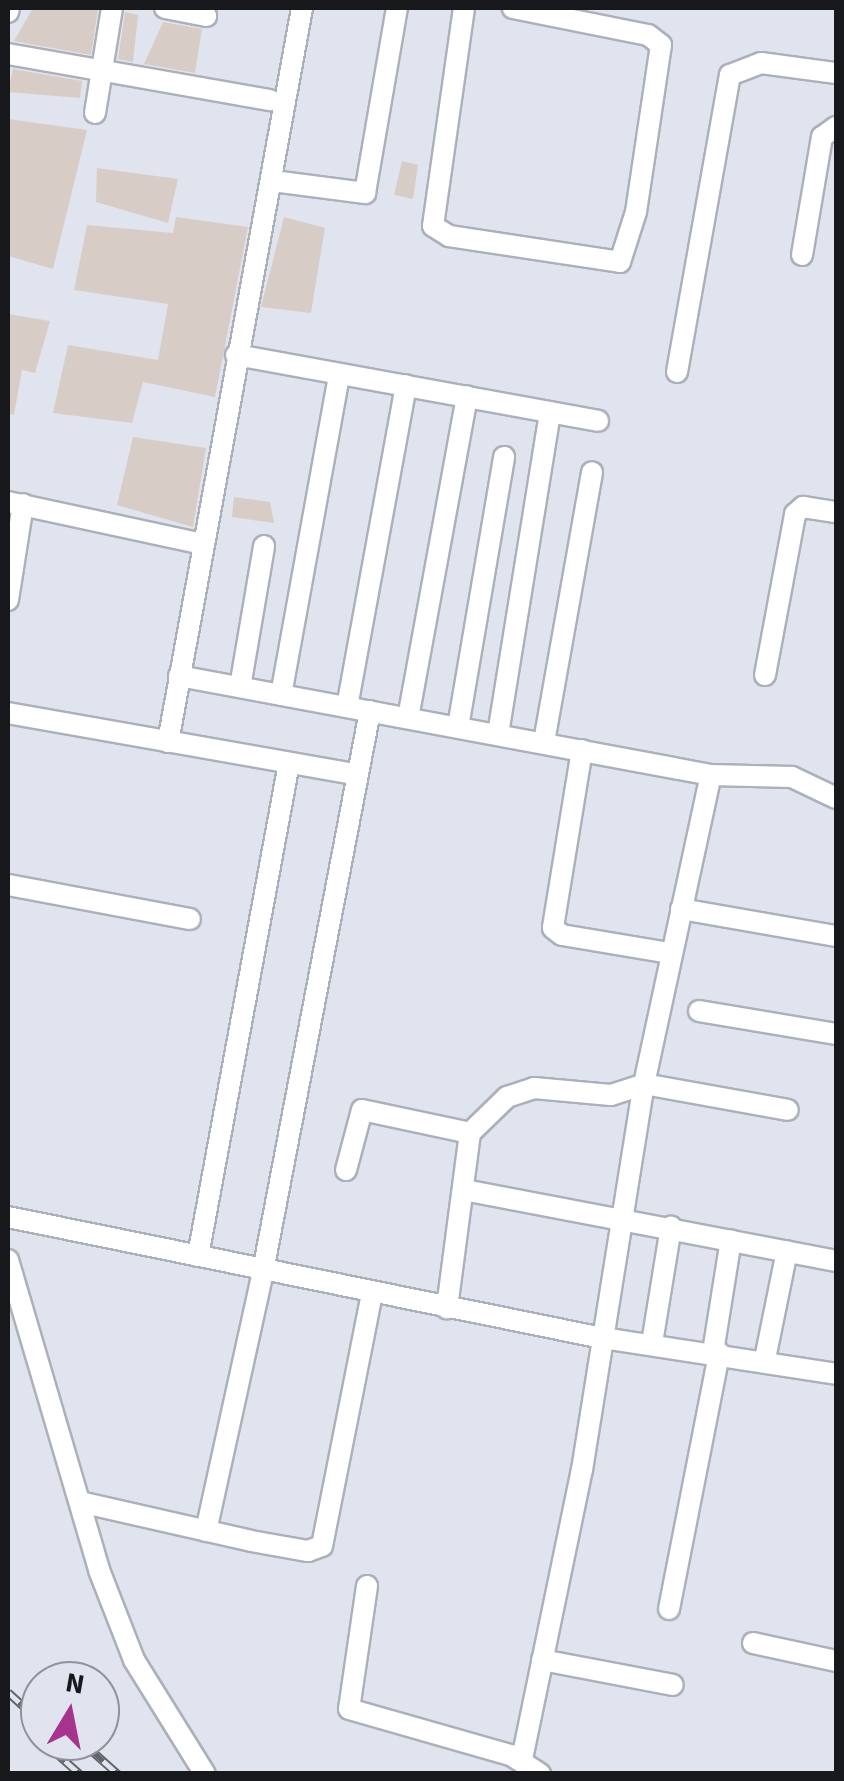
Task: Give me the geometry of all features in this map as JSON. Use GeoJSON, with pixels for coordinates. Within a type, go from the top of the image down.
{"type":"FeatureCollection","features":[{"type":"Feature","properties":{"kind":"street"},"geometry":{"type":"LineString","coordinates":[[94,112],[112,8]]}},
{"type":"Feature","properties":{"kind":"street"},"geometry":{"type":"LineString","coordinates":[[165,8],[206,16]]}},
{"type":"Feature","properties":{"kind":"street"},"geometry":{"type":"LineString","coordinates":[[168,742],[302,8]]}},
{"type":"Feature","properties":{"kind":"street"},"geometry":{"type":"LineString","coordinates":[[273,181],[364,193],[398,8]]}},
{"type":"Feature","properties":{"kind":"street"},"geometry":{"type":"LineString","coordinates":[[464,8],[434,226],[449,236],[620,262],[636,212],[661,45],[648,34],[514,8]]}},
{"type":"Feature","properties":{"kind":"street"},"geometry":{"type":"LineString","coordinates":[[8,54],[270,100]]}},
{"type":"Feature","properties":{"kind":"street"},"geometry":{"type":"LineString","coordinates":[[677,372],[730,76],[760,62],[836,73]]}},
{"type":"Feature","properties":{"kind":"street"},"geometry":{"type":"LineString","coordinates":[[802,255],[822,137],[836,127]]}},
{"type":"Feature","properties":{"kind":"street"},"geometry":{"type":"LineString","coordinates":[[236,355],[598,421]]}},
{"type":"Feature","properties":{"kind":"street"},"geometry":{"type":"LineString","coordinates":[[281,695],[339,375]]}},
{"type":"Feature","properties":{"kind":"street"},"geometry":{"type":"LineString","coordinates":[[347,708],[406,386]]}},
{"type":"Feature","properties":{"kind":"street"},"geometry":{"type":"LineString","coordinates":[[408,718],[468,396]]}},
{"type":"Feature","properties":{"kind":"street"},"geometry":{"type":"LineString","coordinates":[[498,734],[550,412]]}},
{"type":"Feature","properties":{"kind":"street"},"geometry":{"type":"LineString","coordinates":[[458,727],[504,457]]}},
{"type":"Feature","properties":{"kind":"street"},"geometry":{"type":"LineString","coordinates":[[544,742],[592,472]]}},
{"type":"Feature","properties":{"kind":"street"},"geometry":{"type":"LineString","coordinates":[[8,600],[15,503],[202,544]]}},
{"type":"Feature","properties":{"kind":"street"},"geometry":{"type":"LineString","coordinates":[[766,675],[796,514],[803,507],[836,512]]}},
{"type":"Feature","properties":{"kind":"street"},"geometry":{"type":"LineString","coordinates":[[240,688],[264,546]]}},
{"type":"Feature","properties":{"kind":"street"},"geometry":{"type":"LineString","coordinates":[[179,676],[711,775],[792,777],[836,798]]}},
{"type":"Feature","properties":{"kind":"street"},"geometry":{"type":"LineString","coordinates":[[206,1531],[263,1271],[370,712]]}},
{"type":"Feature","properties":{"kind":"street"},"geometry":{"type":"LineString","coordinates":[[8,713],[358,775]]}},
{"type":"Feature","properties":{"kind":"street"},"geometry":{"type":"LineString","coordinates":[[582,750],[553,928],[562,935],[670,953]]}},
{"type":"Feature","properties":{"kind":"street"},"geometry":{"type":"LineString","coordinates":[[198,1256],[289,763]]}},
{"type":"Feature","properties":{"kind":"street"},"geometry":{"type":"LineString","coordinates":[[522,1759],[602,1338],[644,1084],[711,775]]}},
{"type":"Feature","properties":{"kind":"street"},"geometry":{"type":"LineString","coordinates":[[8,885],[190,919]]}},
{"type":"Feature","properties":{"kind":"street"},"geometry":{"type":"LineString","coordinates":[[681,908],[836,936]]}},
{"type":"Feature","properties":{"kind":"street"},"geometry":{"type":"LineString","coordinates":[[699,1011],[836,1034]]}},
{"type":"Feature","properties":{"kind":"street"},"geometry":{"type":"LineString","coordinates":[[446,1308],[470,1133],[517,1092],[611,1095],[644,1084],[788,1110]]}},
{"type":"Feature","properties":{"kind":"street"},"geometry":{"type":"LineString","coordinates":[[346,1170],[362,1110],[470,1133]]}},
{"type":"Feature","properties":{"kind":"street"},"geometry":{"type":"LineString","coordinates":[[464,1190],[622,1217],[836,1261]]}},
{"type":"Feature","properties":{"kind":"street"},"geometry":{"type":"LineString","coordinates":[[8,1217],[602,1338],[765,1360],[836,1374]]}},
{"type":"Feature","properties":{"kind":"street"},"geometry":{"type":"LineString","coordinates":[[652,1343],[671,1227]]}},
{"type":"Feature","properties":{"kind":"street"},"geometry":{"type":"LineString","coordinates":[[669,1608],[716,1353],[731,1240]]}},
{"type":"Feature","properties":{"kind":"street"},"geometry":{"type":"LineString","coordinates":[[765,1360],[787,1251]]}},
{"type":"Feature","properties":{"kind":"street"},"geometry":{"type":"LineString","coordinates":[[8,1260],[80,1502],[134,1660],[205,1774]]}},
{"type":"Feature","properties":{"kind":"street"},"geometry":{"type":"LineString","coordinates":[[80,1502],[308,1550],[326,1542],[372,1294]]}},
{"type":"Feature","properties":{"kind":"street"},"geometry":{"type":"LineString","coordinates":[[367,1586],[350,1709],[522,1759],[540,1774]]}},
{"type":"Feature","properties":{"kind":"street"},"geometry":{"type":"LineString","coordinates":[[753,1643],[836,1661]]}},
{"type":"Feature","properties":{"kind":"street"},"geometry":{"type":"LineString","coordinates":[[542,1660],[672,1684]]}},
{"type":"Feature","properties":{"kind":"building"},"geometry":{"type":"Polygon","coordinates":[[[33,8],[98,8],[91,55],[14,41],[33,8]]]}},
{"type":"Feature","properties":{"kind":"building"},"geometry":{"type":"Polygon","coordinates":[[[125,12],[138,15],[133,62],[118,59],[125,12]]]}},
{"type":"Feature","properties":{"kind":"building"},"geometry":{"type":"Polygon","coordinates":[[[163,22],[202,29],[195,73],[144,64],[163,22]]]}},
{"type":"Feature","properties":{"kind":"building"},"geometry":{"type":"Polygon","coordinates":[[[13,69],[82,81],[80,98],[8,92],[13,69]]]}},
{"type":"Feature","properties":{"kind":"building"},"geometry":{"type":"Polygon","coordinates":[[[8,119],[87,130],[53,269],[8,256],[8,119]]]}},
{"type":"Feature","properties":{"kind":"building"},"geometry":{"type":"Polygon","coordinates":[[[402,161],[418,165],[413,199],[394,195],[402,161]]]}},
{"type":"Feature","properties":{"kind":"building"},"geometry":{"type":"Polygon","coordinates":[[[97,168],[178,179],[168,223],[96,202],[97,168]]]}},
{"type":"Feature","properties":{"kind":"building"},"geometry":{"type":"Polygon","coordinates":[[[176,217],[248,227],[215,397],[143,382],[132,423],[53,413],[68,345],[158,360],[168,304],[74,290],[87,225],[173,233],[176,217]]]}},
{"type":"Feature","properties":{"kind":"building"},"geometry":{"type":"Polygon","coordinates":[[[284,217],[325,228],[311,313],[261,307],[284,217]]]}},
{"type":"Feature","properties":{"kind":"building"},"geometry":{"type":"Polygon","coordinates":[[[8,314],[50,321],[35,373],[22,370],[14,415],[8,414],[8,314]]]}},
{"type":"Feature","properties":{"kind":"building"},"geometry":{"type":"Polygon","coordinates":[[[133,437],[206,448],[193,527],[117,505],[133,437]]]}},
{"type":"Feature","properties":{"kind":"building"},"geometry":{"type":"Polygon","coordinates":[[[234,497],[270,502],[274,523],[232,517],[234,497]]]}},
{"type":"Feature","properties":{"kind":"railway"},"geometry":{"type":"LineString","coordinates":[[8,1692],[20,1703]]}},
{"type":"Feature","properties":{"kind":"railway"},"geometry":{"type":"LineString","coordinates":[[65,1761],[80,1774]]}},
{"type":"Feature","properties":{"kind":"railway"},"geometry":{"type":"LineString","coordinates":[[103,1761],[118,1774]]}}]}
